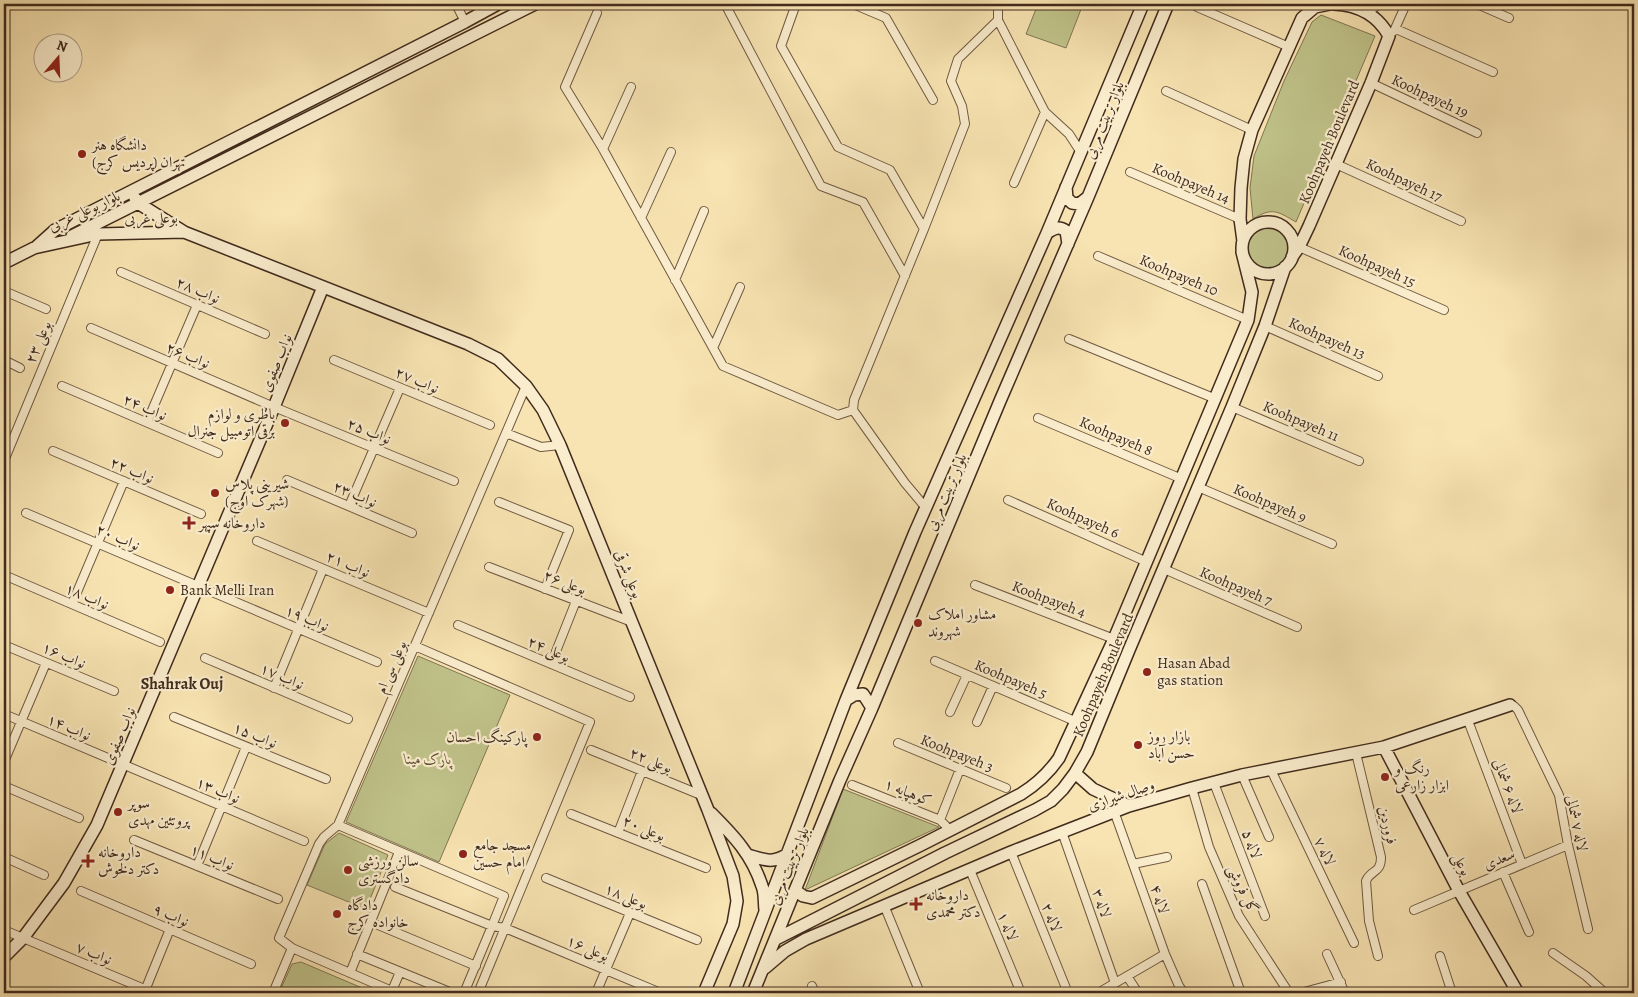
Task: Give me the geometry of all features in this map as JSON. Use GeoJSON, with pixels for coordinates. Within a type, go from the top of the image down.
{"type":"FeatureCollection","features":[{"type":"Feature","properties":{"kind":"main road","name":"بلوار بوعلی غربی"},"geometry":{"type":"LineString","coordinates":[[34,248],[55,230],[498,4]]}},
{"type":"Feature","properties":{"kind":"main road","name":"بلوار بوعلی غربی"},"geometry":{"type":"LineString","coordinates":[[34,248],[63,240],[535,4]]}},
{"type":"Feature","properties":{"kind":"main road","name":"بلوار تربیت مربی"},"geometry":{"type":"LineString","coordinates":[[734,993],[846,700],[926,508],[1047,233],[1142,4]]}},
{"type":"Feature","properties":{"kind":"main road","name":"بلوار تربیت مربی"},"geometry":{"type":"LineString","coordinates":[[753,993],[840,780],[1168,4]]}},
{"type":"Feature","properties":{"kind":"main road"},"geometry":{"type":"LineString","coordinates":[[1301,4],[1302,18]]}},
{"type":"Feature","properties":{"kind":"main road"},"geometry":{"type":"LineString","coordinates":[[1302,18],[1315,7],[1338,4],[1367,12],[1393,32]]}},
{"type":"Feature","properties":{"kind":"main road","name":"Koohpayeh Boulevard"},"geometry":{"type":"LineString","coordinates":[[804,924],[797,922],[792,917],[796,904],[802,900],[812,898],[921,846],[1021,794],[1036,785],[1048,774],[1060,758],[1114,640],[1248,320],[1252,292],[1240,219],[1244,159],[1252,130],[1302,18]]}},
{"type":"Feature","properties":{"kind":"main road","name":"Koohpayeh Boulevard"},"geometry":{"type":"LineString","coordinates":[[776,938],[1035,810],[1051,801],[1063,790],[1075,773],[1087,752],[1128,650],[1232,407],[1265,326],[1285,267],[1299,247],[1393,32]]}},
{"type":"Feature","properties":{"kind":"main road"},"geometry":{"type":"LineString","coordinates":[[1066,187],[1067,198],[1072,203],[1079,204],[1088,197]]}},
{"type":"Feature","properties":{"kind":"main road"},"geometry":{"type":"LineString","coordinates":[[132,192],[138,203],[184,232]]}},
{"type":"Feature","properties":{"kind":"main road"},"geometry":{"type":"LineString","coordinates":[[1285,267],[1271,274],[1256,271],[1245,260],[1243,246],[1252,228],[1260,224],[1276,224],[1283,228],[1292,241],[1294,249],[1292,257]]}},
{"type":"Feature","properties":{"kind":"main road"},"geometry":{"type":"LineString","coordinates":[[1047,233],[1056,228],[1062,228],[1066,231],[1068,244]]}},
{"type":"Feature","properties":{"kind":"main road","name":"بوعلی غربی"},"geometry":{"type":"LineString","coordinates":[[4,264],[34,248],[98,234],[184,232],[323,287]]}},
{"type":"Feature","properties":{"kind":"main road","name":"بوعلی شرقی"},"geometry":{"type":"LineString","coordinates":[[323,287],[468,344],[498,359],[526,386],[543,410],[560,445],[733,876],[737,901],[733,924],[704,993]]}},
{"type":"Feature","properties":{"kind":"main road","name":"نواب صفوی"},"geometry":{"type":"LineString","coordinates":[[4,957],[22,938],[64,883],[97,825],[323,287]]}},
{"type":"Feature","properties":{"kind":"main road"},"geometry":{"type":"LineString","coordinates":[[1147,562],[1164,569]]}},
{"type":"Feature","properties":{"kind":"main road"},"geometry":{"type":"LineString","coordinates":[[846,700],[854,695],[863,694],[872,708]]}},
{"type":"Feature","properties":{"kind":"main road","name":"وصال شیرازی"},"geometry":{"type":"LineString","coordinates":[[763,969],[785,951],[806,939],[1011,852],[1130,806],[1242,775],[1384,746],[1510,705]]}},
{"type":"Feature","properties":{"kind":"main road","name":"بوعلی"},"geometry":{"type":"LineString","coordinates":[[1384,746],[1459,891],[1518,993]]}},
{"type":"Feature","properties":{"kind":"main road"},"geometry":{"type":"LineString","coordinates":[[1075,773],[1092,789],[1130,806]]}},
{"type":"Feature","properties":{"kind":"main road"},"geometry":{"type":"LineString","coordinates":[[708,810],[736,838],[748,855],[763,888],[765,914]]}},
{"type":"Feature","properties":{"kind":"main road"},"geometry":{"type":"LineString","coordinates":[[934,839],[935,848],[939,852],[945,853]]}},
{"type":"Feature","properties":{"kind":"main road"},"geometry":{"type":"LineString","coordinates":[[921,846],[929,850],[929,862]]}},
{"type":"Feature","properties":{"kind":"main road"},"geometry":{"type":"LineString","coordinates":[[748,855],[771,861],[778,860],[788,854]]}},
{"type":"Feature","properties":{"kind":"main road"},"geometry":{"type":"LineString","coordinates":[[795,890],[803,896],[812,898]]}},
{"type":"Feature","properties":{"kind":"street"},"geometry":{"type":"LineString","coordinates":[[456,4],[465,22]]}},
{"type":"Feature","properties":{"kind":"street"},"geometry":{"type":"LineString","coordinates":[[725,4],[821,186],[863,202],[905,276]]}},
{"type":"Feature","properties":{"kind":"street"},"geometry":{"type":"LineString","coordinates":[[796,4],[781,46],[828,130],[838,147],[890,170],[924,229]]}},
{"type":"Feature","properties":{"kind":"street"},"geometry":{"type":"LineString","coordinates":[[853,4],[886,18],[932,100]]}},
{"type":"Feature","properties":{"kind":"street"},"geometry":{"type":"LineString","coordinates":[[998,4],[998,20],[1045,112],[1069,134],[1080,151]]}},
{"type":"Feature","properties":{"kind":"street"},"geometry":{"type":"LineString","coordinates":[[1367,12],[1380,4]]}},
{"type":"Feature","properties":{"kind":"street","name":"Koohpayeh Boulevard"},"geometry":{"type":"LineString","coordinates":[[1393,32],[1406,4]]}},
{"type":"Feature","properties":{"kind":"street"},"geometry":{"type":"LineString","coordinates":[[1477,4],[1509,18]]}},
{"type":"Feature","properties":{"kind":"street"},"geometry":{"type":"LineString","coordinates":[[1198,7],[1289,47]]}},
{"type":"Feature","properties":{"kind":"street"},"geometry":{"type":"LineString","coordinates":[[597,13],[565,87],[603,149],[723,366],[838,415],[853,410]]}},
{"type":"Feature","properties":{"kind":"street"},"geometry":{"type":"LineString","coordinates":[[926,508],[905,483],[853,410],[854,400],[965,124],[962,106],[952,81],[958,59],[998,20]]}},
{"type":"Feature","properties":{"kind":"street"},"geometry":{"type":"LineString","coordinates":[[1393,32],[1493,72]]}},
{"type":"Feature","properties":{"kind":"street","name":"Koohpayeh 19"},"geometry":{"type":"LineString","coordinates":[[1371,83],[1477,133]]}},
{"type":"Feature","properties":{"kind":"street"},"geometry":{"type":"LineString","coordinates":[[603,149],[631,87]]}},
{"type":"Feature","properties":{"kind":"street"},"geometry":{"type":"LineString","coordinates":[[1166,91],[1252,130]]}},
{"type":"Feature","properties":{"kind":"street"},"geometry":{"type":"LineString","coordinates":[[1014,183],[1045,112]]}},
{"type":"Feature","properties":{"kind":"street"},"geometry":{"type":"LineString","coordinates":[[641,218],[671,152]]}},
{"type":"Feature","properties":{"kind":"street","name":"Koohpayeh 17"},"geometry":{"type":"LineString","coordinates":[[1336,164],[1461,221]]}},
{"type":"Feature","properties":{"kind":"street","name":"Koohpayeh 14"},"geometry":{"type":"LineString","coordinates":[[1130,172],[1240,219]]}},
{"type":"Feature","properties":{"kind":"street"},"geometry":{"type":"LineString","coordinates":[[675,280],[704,211]]}},
{"type":"Feature","properties":{"kind":"street","name":"بوعلی ۲۳"},"geometry":{"type":"LineString","coordinates":[[4,461],[98,234]]}},
{"type":"Feature","properties":{"kind":"street","name":"Koohpayeh 15"},"geometry":{"type":"LineString","coordinates":[[1299,247],[1444,310]]}},
{"type":"Feature","properties":{"kind":"street","name":"Koohpayeh 10"},"geometry":{"type":"LineString","coordinates":[[1098,256],[1248,320]]}},
{"type":"Feature","properties":{"kind":"street","name":"نواب ۲۸"},"geometry":{"type":"LineString","coordinates":[[121,272],[265,334]]}},
{"type":"Feature","properties":{"kind":"street"},"geometry":{"type":"LineString","coordinates":[[713,348],[740,287]]}},
{"type":"Feature","properties":{"kind":"street"},"geometry":{"type":"LineString","coordinates":[[4,291],[46,309]]}},
{"type":"Feature","properties":{"kind":"street"},"geometry":{"type":"LineString","coordinates":[[148,422],[197,305]]}},
{"type":"Feature","properties":{"kind":"street","name":"Koohpayeh 13"},"geometry":{"type":"LineString","coordinates":[[1265,326],[1378,376]]}},
{"type":"Feature","properties":{"kind":"street","name":"نواب ۲۶"},"geometry":{"type":"LineString","coordinates":[[91,328],[274,407]]}},
{"type":"Feature","properties":{"kind":"street"},"geometry":{"type":"LineString","coordinates":[[1069,339],[1216,399]]}},
{"type":"Feature","properties":{"kind":"street"},"geometry":{"type":"LineString","coordinates":[[4,360],[20,368]]}},
{"type":"Feature","properties":{"kind":"street","name":"نواب ۲۷"},"geometry":{"type":"LineString","coordinates":[[334,360],[490,425]]}},
{"type":"Feature","properties":{"kind":"street","name":"نواب ۲۴"},"geometry":{"type":"LineString","coordinates":[[62,386],[218,452]]}},
{"type":"Feature","properties":{"kind":"street","name":"بوعلی سی ام"},"geometry":{"type":"LineString","coordinates":[[292,948],[279,938],[319,844],[338,825],[526,386]]}},
{"type":"Feature","properties":{"kind":"street"},"geometry":{"type":"LineString","coordinates":[[349,506],[400,388]]}},
{"type":"Feature","properties":{"kind":"street","name":"نواب ۲۵"},"geometry":{"type":"LineString","coordinates":[[274,407],[454,481]]}},
{"type":"Feature","properties":{"kind":"street","name":"Koohpayeh 11"},"geometry":{"type":"LineString","coordinates":[[1232,407],[1359,461]]}},
{"type":"Feature","properties":{"kind":"street","name":"Koohpayeh 8"},"geometry":{"type":"LineString","coordinates":[[1038,418],[1182,480]]}},
{"type":"Feature","properties":{"kind":"street"},"geometry":{"type":"LineString","coordinates":[[506,433],[540,447],[560,445]]}},
{"type":"Feature","properties":{"kind":"street","name":"نواب ۲۲"},"geometry":{"type":"LineString","coordinates":[[53,451],[201,514]]}},
{"type":"Feature","properties":{"kind":"street","name":"نواب ۲۳"},"geometry":{"type":"LineString","coordinates":[[287,480],[412,533]]}},
{"type":"Feature","properties":{"kind":"street"},"geometry":{"type":"LineString","coordinates":[[72,604],[124,482]]}},
{"type":"Feature","properties":{"kind":"street","name":"Koohpayeh 9"},"geometry":{"type":"LineString","coordinates":[[1198,486],[1332,544]]}},
{"type":"Feature","properties":{"kind":"street","name":"Koohpayeh 6"},"geometry":{"type":"LineString","coordinates":[[1008,500],[1147,562]]}},
{"type":"Feature","properties":{"kind":"street"},"geometry":{"type":"LineString","coordinates":[[499,502],[569,530],[545,589]]}},
{"type":"Feature","properties":{"kind":"street","name":"نواب ۲۰"},"geometry":{"type":"LineString","coordinates":[[26,512],[198,586]]}},
{"type":"Feature","properties":{"kind":"street","name":"نواب ۲۱"},"geometry":{"type":"LineString","coordinates":[[257,541],[429,613]]}},
{"type":"Feature","properties":{"kind":"street","name":"بوعلی ۲۶"},"geometry":{"type":"LineString","coordinates":[[489,566],[632,622]]}},
{"type":"Feature","properties":{"kind":"street"},"geometry":{"type":"LineString","coordinates":[[274,688],[323,569]]}},
{"type":"Feature","properties":{"kind":"street","name":"Koohpayeh 7"},"geometry":{"type":"LineString","coordinates":[[1164,569],[1297,627]]}},
{"type":"Feature","properties":{"kind":"street","name":"نواب ۱۸"},"geometry":{"type":"LineString","coordinates":[[4,575],[160,642]]}},
{"type":"Feature","properties":{"kind":"street","name":"Koohpayeh 4"},"geometry":{"type":"LineString","coordinates":[[974,585],[1114,640]]}},
{"type":"Feature","properties":{"kind":"street","name":"نواب ۱۹"},"geometry":{"type":"LineString","coordinates":[[198,586],[377,662]]}},
{"type":"Feature","properties":{"kind":"street"},"geometry":{"type":"LineString","coordinates":[[551,664],[576,601]]}},
{"type":"Feature","properties":{"kind":"street","name":"بوعلی ۲۴"},"geometry":{"type":"LineString","coordinates":[[458,625],[630,697]]}},
{"type":"Feature","properties":{"kind":"street","name":"نواب ۱۶"},"geometry":{"type":"LineString","coordinates":[[4,645],[114,691]]}},
{"type":"Feature","properties":{"kind":"street"},"geometry":{"type":"LineString","coordinates":[[415,646],[590,722],[478,993]]}},
{"type":"Feature","properties":{"kind":"street","name":"نواب ۱۷"},"geometry":{"type":"LineString","coordinates":[[205,658],[348,720]]}},
{"type":"Feature","properties":{"kind":"street","name":"Koohpayeh 5"},"geometry":{"type":"LineString","coordinates":[[935,661],[1077,722]]}},
{"type":"Feature","properties":{"kind":"street"},"geometry":{"type":"LineString","coordinates":[[4,762],[46,663]]}},
{"type":"Feature","properties":{"kind":"street"},"geometry":{"type":"LineString","coordinates":[[950,712],[966,675]]}},
{"type":"Feature","properties":{"kind":"street"},"geometry":{"type":"LineString","coordinates":[[977,722],[993,686]]}},
{"type":"Feature","properties":{"kind":"street","name":"لاله ۷ شمالی"},"geometry":{"type":"LineString","coordinates":[[1510,705],[1518,710],[1558,796],[1588,929]]}},
{"type":"Feature","properties":{"kind":"street","name":"نواب ۱۴"},"geometry":{"type":"LineString","coordinates":[[4,714],[123,765]]}},
{"type":"Feature","properties":{"kind":"street","name":"نواب ۱۵"},"geometry":{"type":"LineString","coordinates":[[174,718],[326,779]]}},
{"type":"Feature","properties":{"kind":"street","name":"لاله ۶ شمالی"},"geometry":{"type":"LineString","coordinates":[[1468,718],[1522,864]]}},
{"type":"Feature","properties":{"kind":"street","name":"Koohpayeh 3"},"geometry":{"type":"LineString","coordinates":[[898,743],[1006,788]]}},
{"type":"Feature","properties":{"kind":"street"},"geometry":{"type":"LineString","coordinates":[[198,866],[246,747]]}},
{"type":"Feature","properties":{"kind":"street","name":"بوعلی ۲۲"},"geometry":{"type":"LineString","coordinates":[[591,750],[701,795]]}},
{"type":"Feature","properties":{"kind":"street","name":"فروردین"},"geometry":{"type":"LineString","coordinates":[[1356,753],[1382,857],[1381,865],[1377,872],[1368,877],[1366,881],[1369,921],[1378,956]]}},
{"type":"Feature","properties":{"kind":"street","name":"نواب ۱۳"},"geometry":{"type":"LineString","coordinates":[[123,765],[304,840]]}},
{"type":"Feature","properties":{"kind":"street"},"geometry":{"type":"LineString","coordinates":[[940,820],[960,769]]}},
{"type":"Feature","properties":{"kind":"street","name":"لاله ۷"},"geometry":{"type":"LineString","coordinates":[[1271,770],[1354,943]]}},
{"type":"Feature","properties":{"kind":"street"},"geometry":{"type":"LineString","coordinates":[[618,833],[642,771]]}},
{"type":"Feature","properties":{"kind":"street"},"geometry":{"type":"LineString","coordinates":[[1242,775],[1269,836]]}},
{"type":"Feature","properties":{"kind":"street","name":"لاله ۵"},"geometry":{"type":"LineString","coordinates":[[1214,783],[1265,916]]}},
{"type":"Feature","properties":{"kind":"street","name":"کوهپایه ۱"},"geometry":{"type":"LineString","coordinates":[[852,785],[940,820],[950,830]]}},
{"type":"Feature","properties":{"kind":"street"},"geometry":{"type":"LineString","coordinates":[[4,786],[79,818]]}},
{"type":"Feature","properties":{"kind":"street","name":"گل فروشی"},"geometry":{"type":"LineString","coordinates":[[1192,788],[1208,847],[1239,916],[1290,993]]}},
{"type":"Feature","properties":{"kind":"street","name":"لاله ۴"},"geometry":{"type":"LineString","coordinates":[[1114,812],[1164,954],[1184,993]]}},
{"type":"Feature","properties":{"kind":"street","name":"بوعلی ۲۰"},"geometry":{"type":"LineString","coordinates":[[572,814],[706,868]]}},
{"type":"Feature","properties":{"kind":"street"},"geometry":{"type":"LineString","coordinates":[[338,825],[504,896],[464,993]]}},
{"type":"Feature","properties":{"kind":"street","name":"لاله ۳"},"geometry":{"type":"LineString","coordinates":[[1062,832],[1115,983]]}},
{"type":"Feature","properties":{"kind":"street","name":"نواب ۱۱"},"geometry":{"type":"LineString","coordinates":[[134,840],[278,900]]}},
{"type":"Feature","properties":{"kind":"street","name":"سعدی"},"geometry":{"type":"LineString","coordinates":[[1414,910],[1568,845]]}},
{"type":"Feature","properties":{"kind":"street"},"geometry":{"type":"LineString","coordinates":[[350,973],[399,852]]}},
{"type":"Feature","properties":{"kind":"street","name":"لاله ۲"},"geometry":{"type":"LineString","coordinates":[[1011,852],[1068,993]]}},
{"type":"Feature","properties":{"kind":"street"},"geometry":{"type":"LineString","coordinates":[[4,857],[44,874]]}},
{"type":"Feature","properties":{"kind":"street"},"geometry":{"type":"LineString","coordinates":[[1133,864],[1167,857]]}},
{"type":"Feature","properties":{"kind":"street","name":"لاله ۱"},"geometry":{"type":"LineString","coordinates":[[970,870],[1021,993]]}},
{"type":"Feature","properties":{"kind":"street"},"geometry":{"type":"LineString","coordinates":[[1503,872],[1529,932]]}},
{"type":"Feature","properties":{"kind":"street","name":"بوعلی ۱۸"},"geometry":{"type":"LineString","coordinates":[[546,878],[696,940]]}},
{"type":"Feature","properties":{"kind":"street"},"geometry":{"type":"LineString","coordinates":[[1202,884],[1241,993]]}},
{"type":"Feature","properties":{"kind":"street","name":"بوعلی ۱۶"},"geometry":{"type":"LineString","coordinates":[[395,887],[492,926],[505,928],[661,993]]}},
{"type":"Feature","properties":{"kind":"street","name":"نواب ۹"},"geometry":{"type":"LineString","coordinates":[[80,890],[251,964]]}},
{"type":"Feature","properties":{"kind":"street"},"geometry":{"type":"LineString","coordinates":[[884,905],[920,993]]}},
{"type":"Feature","properties":{"kind":"street"},"geometry":{"type":"LineString","coordinates":[[596,993],[630,913]]}},
{"type":"Feature","properties":{"kind":"street"},"geometry":{"type":"LineString","coordinates":[[370,922],[476,966]]}},
{"type":"Feature","properties":{"kind":"street"},"geometry":{"type":"LineString","coordinates":[[144,991],[170,929]]}},
{"type":"Feature","properties":{"kind":"street","name":"نواب ۷"},"geometry":{"type":"LineString","coordinates":[[4,930],[144,991],[154,993]]}},
{"type":"Feature","properties":{"kind":"street"},"geometry":{"type":"LineString","coordinates":[[273,993],[292,948],[392,992],[400,972]]}},
{"type":"Feature","properties":{"kind":"street"},"geometry":{"type":"LineString","coordinates":[[1552,953],[1586,976],[1605,993]]}},
{"type":"Feature","properties":{"kind":"street"},"geometry":{"type":"LineString","coordinates":[[357,954],[452,993]]}},
{"type":"Feature","properties":{"kind":"street"},"geometry":{"type":"LineString","coordinates":[[1098,993],[1164,954]]}},
{"type":"Feature","properties":{"kind":"street"},"geometry":{"type":"LineString","coordinates":[[1327,954],[1345,993]]}},
{"type":"Feature","properties":{"kind":"street"},"geometry":{"type":"LineString","coordinates":[[1440,956],[1452,993]]}},
{"type":"Feature","properties":{"kind":"street"},"geometry":{"type":"LineString","coordinates":[[1127,976],[1138,993]]}},
{"type":"Feature","properties":{"kind":"street"},"geometry":{"type":"LineString","coordinates":[[1300,993],[1341,982]]}},
{"type":"Feature","properties":{"kind":"green space"},"geometry":{"type":"Polygon","coordinates":[[[1038,4],[1083,4],[1066,48],[1026,34],[1038,4]]]}},
{"type":"Feature","properties":{"kind":"green space"},"geometry":{"type":"Polygon","coordinates":[[[1321,15],[1375,36],[1296,222],[1274,212],[1265,213],[1253,219],[1250,188],[1254,156],[1284,81],[1312,22],[1321,15]]]}},
{"type":"Feature","properties":{"kind":"green space"},"geometry":{"type":"Polygon","coordinates":[[[1268,228],[1282,234],[1288,248],[1282,262],[1268,268],[1254,262],[1248,248],[1254,234],[1268,228]]]}},
{"type":"Feature","properties":{"kind":"green space","name":"پارک مینا"},"geometry":{"type":"Polygon","coordinates":[[[418,656],[510,695],[439,862],[346,822],[418,656]]]}},
{"type":"Feature","properties":{"kind":"green space"},"geometry":{"type":"Polygon","coordinates":[[[843,789],[939,827],[805,890],[843,789]]]}},
{"type":"Feature","properties":{"kind":"green space","name":"سالن ورزشی دادگستری"},"geometry":{"type":"Polygon","coordinates":[[[339,833],[388,855],[366,909],[307,885],[325,844],[339,833]]]}},
{"type":"Feature","properties":{"kind":"green space"},"geometry":{"type":"Polygon","coordinates":[[[301,962],[374,993],[279,993],[292,964],[301,962]]]}},
{"type":"Feature","properties":{"kind":"place","name":"دانشگاه هنر تهران (پردیس کرج)"},"geometry":{"type":"Point","coordinates":[82,154]}},
{"type":"Feature","properties":{"kind":"place","name":"باطری و لوازم برقی اتومبیل جنرال"},"geometry":{"type":"Point","coordinates":[285,423]}},
{"type":"Feature","properties":{"kind":"place","name":"شیرینی پلاس (شهرک اوج)"},"geometry":{"type":"Point","coordinates":[215,493]}},
{"type":"Feature","properties":{"kind":"place","name":"داروخانه سپهر"},"geometry":{"type":"Point","coordinates":[189,523]}},
{"type":"Feature","properties":{"kind":"place","name":"Bank Melli Iran"},"geometry":{"type":"Point","coordinates":[170,590]}},
{"type":"Feature","properties":{"kind":"place","name":"مشاور املاک شهروند"},"geometry":{"type":"Point","coordinates":[918,623]}},
{"type":"Feature","properties":{"kind":"place","name":"Hasan Abad gas station"},"geometry":{"type":"Point","coordinates":[1147,672]}},
{"type":"Feature","properties":{"kind":"place","name":"پارکینگ احسان"},"geometry":{"type":"Point","coordinates":[537,737]}},
{"type":"Feature","properties":{"kind":"place","name":"بازار روز حسن آباد"},"geometry":{"type":"Point","coordinates":[1138,745]}},
{"type":"Feature","properties":{"kind":"place","name":"رنگ و ابزار زارعی"},"geometry":{"type":"Point","coordinates":[1385,777]}},
{"type":"Feature","properties":{"kind":"place","name":"سوپر پروتئین مهدی"},"geometry":{"type":"Point","coordinates":[118,812]}},
{"type":"Feature","properties":{"kind":"place","name":"مسجد جامع امام حسین"},"geometry":{"type":"Point","coordinates":[463,854]}},
{"type":"Feature","properties":{"kind":"place","name":"داروخانه دکتر دلخوش"},"geometry":{"type":"Point","coordinates":[88,861]}},
{"type":"Feature","properties":{"kind":"place","name":"سالن ورزشی دادگستری"},"geometry":{"type":"Point","coordinates":[348,870]}},
{"type":"Feature","properties":{"kind":"place","name":"داروخانه دکتر محمدی"},"geometry":{"type":"Point","coordinates":[916,904]}},
{"type":"Feature","properties":{"kind":"place","name":"دادگاه خانواده کرج"},"geometry":{"type":"Point","coordinates":[337,914]}},
{"type":"Feature","properties":{"kind":"district","name":"Shahrak Ouj"},"geometry":{"type":"Point","coordinates":[182,683]}}]}
